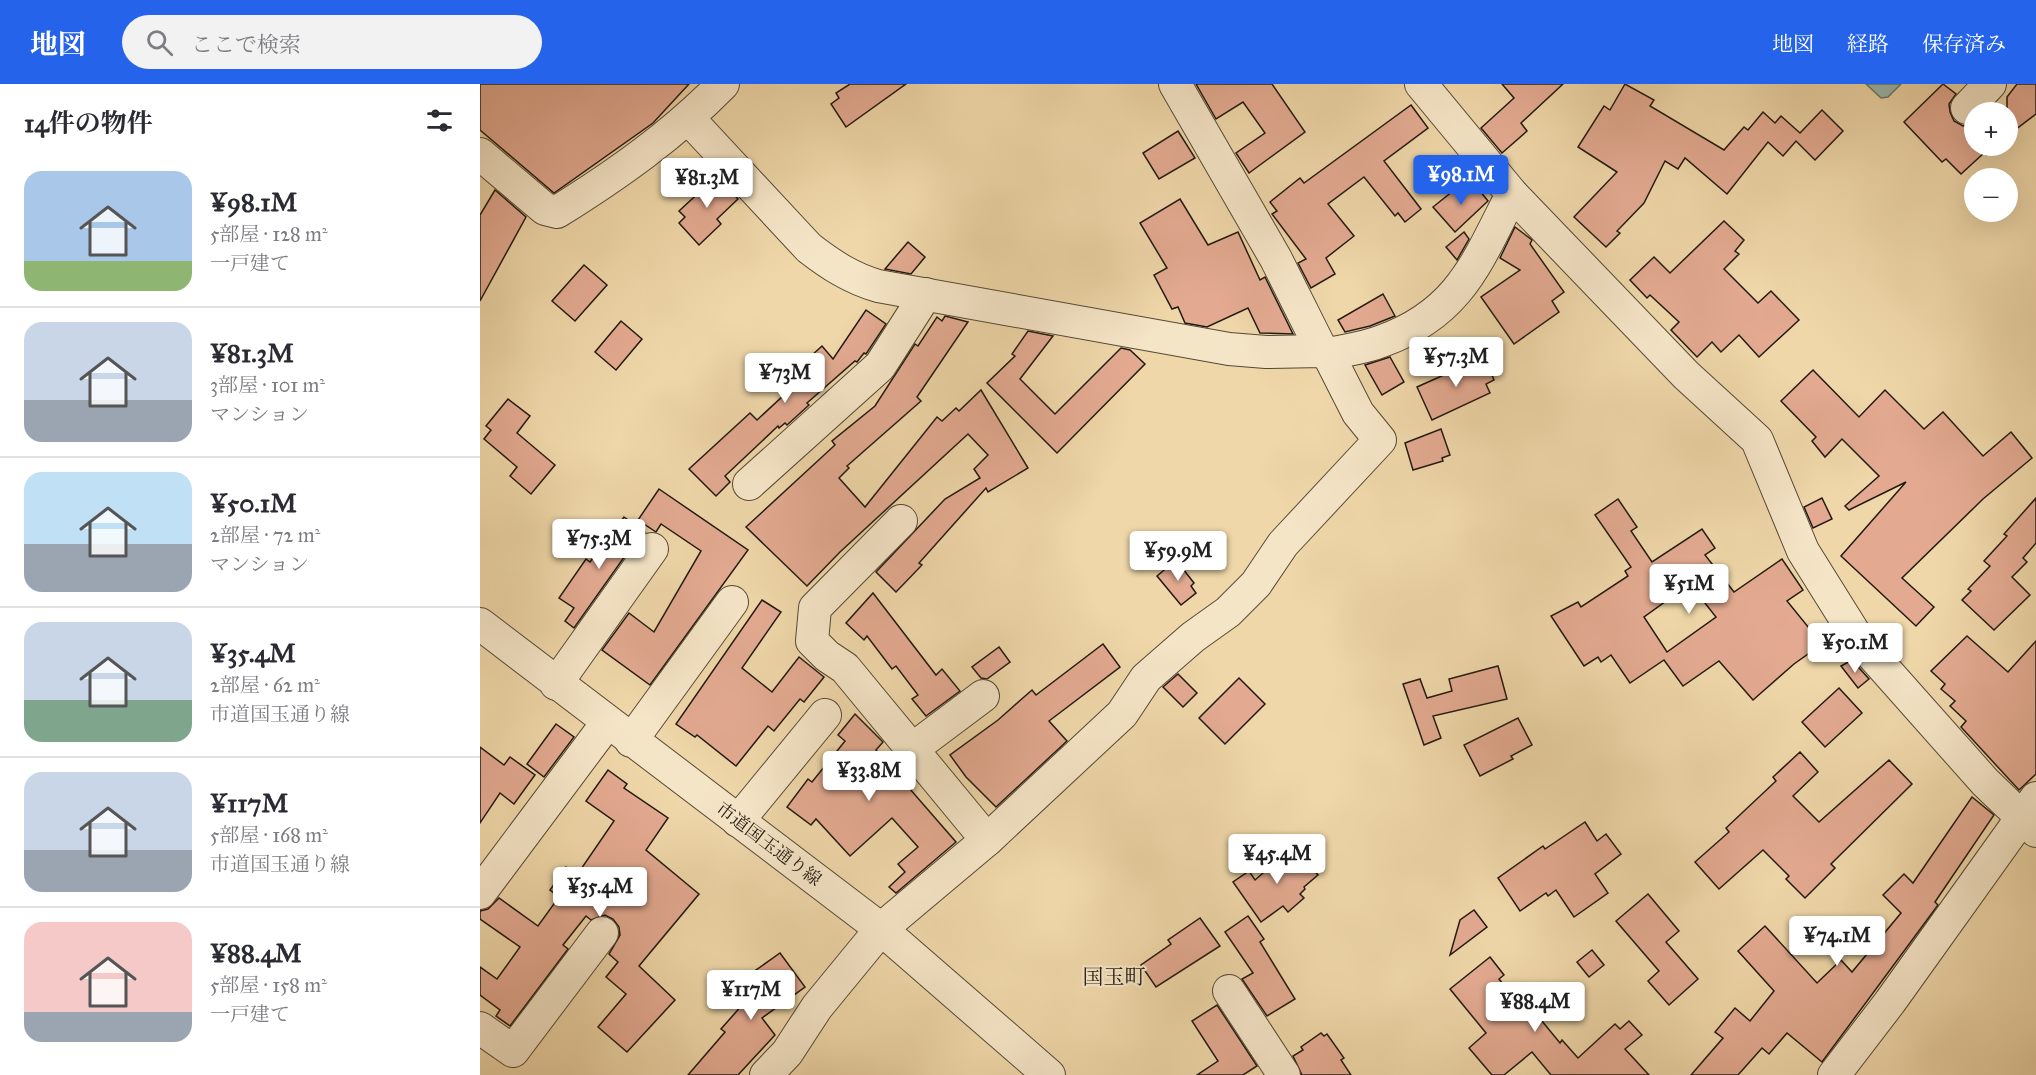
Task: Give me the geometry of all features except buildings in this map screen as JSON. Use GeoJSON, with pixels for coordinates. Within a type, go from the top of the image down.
{"type":"FeatureCollection","features":[{"type":"Feature","properties":{"kind":"street"},"geometry":{"type":"LineString","coordinates":[[480,154],[545,209],[557,212],[620,173],[689,119],[723,84]]}},
{"type":"Feature","properties":{"kind":"street"},"geometry":{"type":"LineString","coordinates":[[766,1075],[787,1053],[817,1007],[881,929],[987,840],[1122,714],[1146,678],[1193,637],[1228,612],[1256,584],[1283,544],[1380,440],[1358,413],[1276,259],[1175,84]]}},
{"type":"Feature","properties":{"kind":"street"},"geometry":{"type":"LineString","coordinates":[[1421,84],[1512,194],[1686,375],[1757,440],[1803,551],[1838,609],[1866,648],[1985,782],[2031,815],[1834,1075]]}},
{"type":"Feature","properties":{"kind":"street"},"geometry":{"type":"LineString","coordinates":[[1973,102],[1990,84]]}},
{"type":"Feature","properties":{"kind":"street"},"geometry":{"type":"LineString","coordinates":[[689,119],[809,248],[832,266],[856,280],[1229,349],[1325,353],[1382,341],[1426,320],[1453,298],[1477,264],[1512,194]]}},
{"type":"Feature","properties":{"kind":"street"},"geometry":{"type":"LineString","coordinates":[[749,484],[880,366],[926,294]]}},
{"type":"Feature","properties":{"kind":"street"},"geometry":{"type":"LineString","coordinates":[[901,520],[815,608],[812,640],[827,656],[844,668],[987,840]]}},
{"type":"Feature","properties":{"kind":"street"},"geometry":{"type":"LineString","coordinates":[[556,684],[652,549]]}},
{"type":"Feature","properties":{"kind":"street"},"geometry":{"type":"LineString","coordinates":[[480,893],[732,602]]}},
{"type":"Feature","properties":{"kind":"street","name":"市道国玉通り線"},"geometry":{"type":"LineString","coordinates":[[480,624],[619,732],[881,929],[1049,1075]]}},
{"type":"Feature","properties":{"kind":"street"},"geometry":{"type":"LineString","coordinates":[[911,750],[983,696]]}},
{"type":"Feature","properties":{"kind":"street"},"geometry":{"type":"LineString","coordinates":[[738,821],[825,715]]}},
{"type":"Feature","properties":{"kind":"street"},"geometry":{"type":"LineString","coordinates":[[480,1028],[513,1052],[602,933]]}},
{"type":"Feature","properties":{"kind":"street"},"geometry":{"type":"LineString","coordinates":[[1229,991],[1284,1075]]}},
{"type":"Feature","properties":{"kind":"water"},"geometry":{"type":"Polygon","coordinates":[[[1866,84],[1901,84],[1888,97],[1881,98],[1866,84]]]}},
{"type":"Feature","properties":{"kind":"district","name":"国玉町"},"geometry":{"type":"Point","coordinates":[1114,977]}}]}
